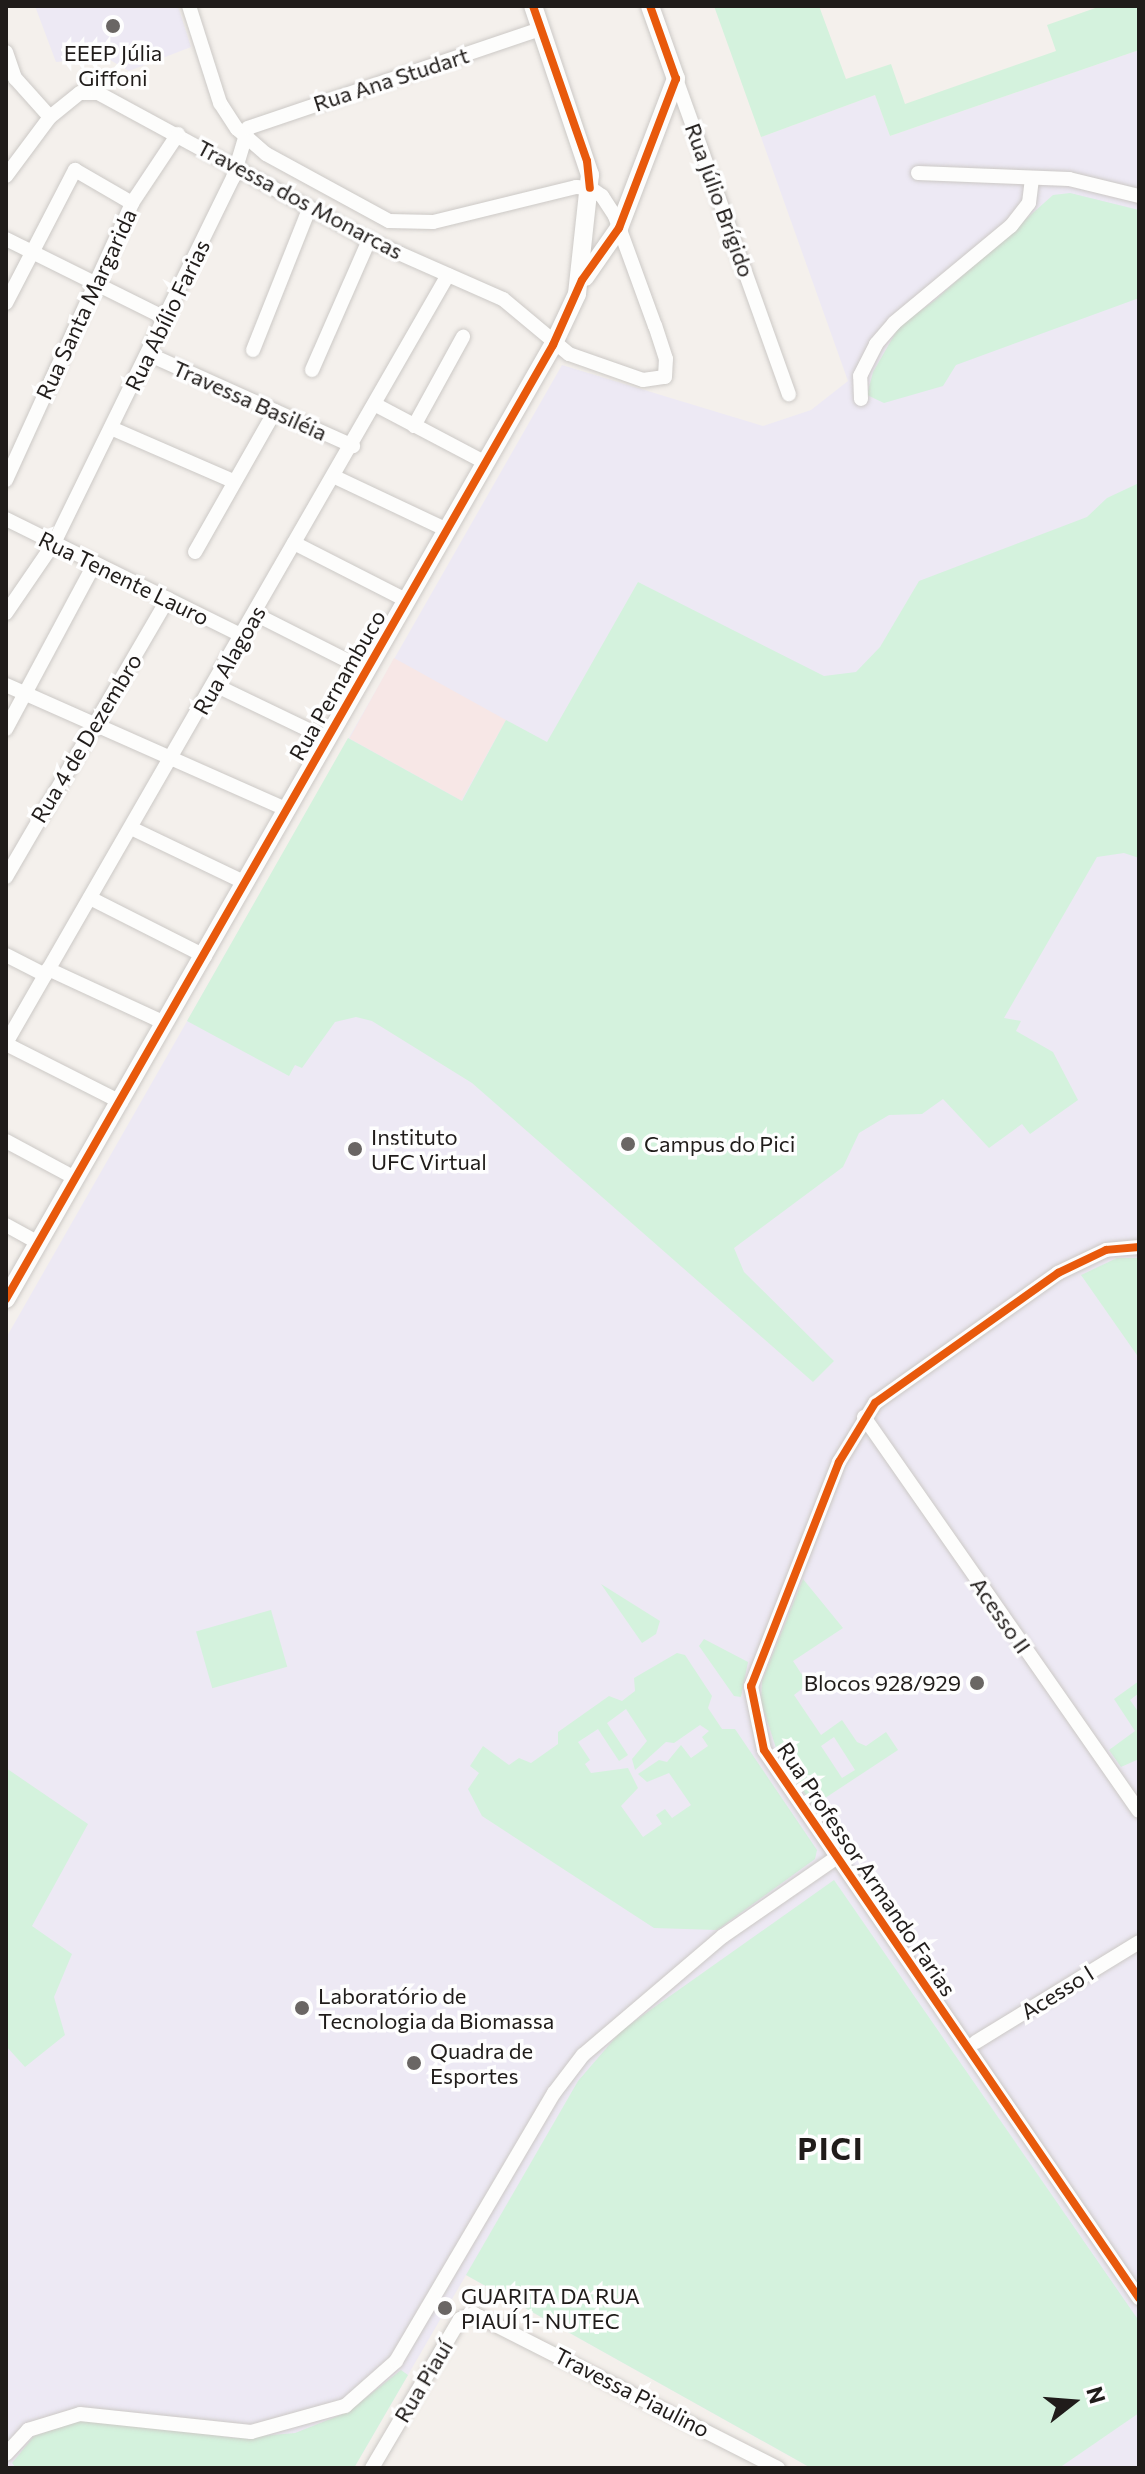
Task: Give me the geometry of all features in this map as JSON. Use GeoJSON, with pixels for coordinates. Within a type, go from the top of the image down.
{"type":"FeatureCollection","features":[{"type":"Feature","properties":{"kind":"street"},"geometry":{"type":"LineString","coordinates":[[189,6],[220,103],[245,135],[266,154],[335,194],[403,224],[590,188],[611,206],[666,359],[665,377],[643,380],[553,345]]}},
{"type":"Feature","properties":{"kind":"street","name":"Rua Pernambuco"},"geometry":{"type":"LineString","coordinates":[[533,6],[587,161],[590,188],[582,280]]}},
{"type":"Feature","properties":{"kind":"street","name":"Rua Júlio Brígido"},"geometry":{"type":"LineString","coordinates":[[650,6],[789,394]]}},
{"type":"Feature","properties":{"kind":"street","name":"Rua Ana Studart"},"geometry":{"type":"LineString","coordinates":[[245,135],[252,126],[541,29]]}},
{"type":"Feature","properties":{"kind":"street"},"geometry":{"type":"LineString","coordinates":[[6,52],[15,78],[50,117],[6,176]]}},
{"type":"Feature","properties":{"kind":"street","name":"Rua Pernambuco"},"geometry":{"type":"LineString","coordinates":[[6,1299],[553,345],[582,280],[619,228],[676,79]]}},
{"type":"Feature","properties":{"kind":"street","name":"Travessa dos Monarcas"},"geometry":{"type":"LineString","coordinates":[[50,117],[80,93],[98,93],[236,164],[309,209],[369,240],[515,307],[553,345]]}},
{"type":"Feature","properties":{"kind":"street","name":"Rua Santa Margarida"},"geometry":{"type":"LineString","coordinates":[[6,480],[132,203],[178,134]]}},
{"type":"Feature","properties":{"kind":"street","name":"Rua Abílio Farias"},"geometry":{"type":"LineString","coordinates":[[6,613],[11,598],[54,543],[165,318],[236,164],[245,135]]}},
{"type":"Feature","properties":{"kind":"street"},"geometry":{"type":"LineString","coordinates":[[6,303],[75,170],[132,203]]}},
{"type":"Feature","properties":{"kind":"street"},"geometry":{"type":"LineString","coordinates":[[918,173],[1094,182],[1139,196]]}},
{"type":"Feature","properties":{"kind":"street"},"geometry":{"type":"LineString","coordinates":[[861,399],[860,376],[876,344],[1011,226],[1029,203],[1032,178]]}},
{"type":"Feature","properties":{"kind":"street"},"geometry":{"type":"LineString","coordinates":[[253,350],[309,209]]}},
{"type":"Feature","properties":{"kind":"street"},"geometry":{"type":"LineString","coordinates":[[6,239],[31,255],[165,318]]}},
{"type":"Feature","properties":{"kind":"street"},"geometry":{"type":"LineString","coordinates":[[312,370],[369,240]]}},
{"type":"Feature","properties":{"kind":"street","name":"Rua Alagoas"},"geometry":{"type":"LineString","coordinates":[[6,1044],[353,446],[448,275]]}},
{"type":"Feature","properties":{"kind":"street"},"geometry":{"type":"LineString","coordinates":[[414,426],[463,337]]}},
{"type":"Feature","properties":{"kind":"street","name":"Travessa Basiléia"},"geometry":{"type":"LineString","coordinates":[[148,354],[353,446]]}},
{"type":"Feature","properties":{"kind":"street"},"geometry":{"type":"LineString","coordinates":[[376,405],[484,462]]}},
{"type":"Feature","properties":{"kind":"street"},"geometry":{"type":"LineString","coordinates":[[195,552],[275,411]]}},
{"type":"Feature","properties":{"kind":"street"},"geometry":{"type":"LineString","coordinates":[[111,428],[233,481]]}},
{"type":"Feature","properties":{"kind":"street"},"geometry":{"type":"LineString","coordinates":[[335,477],[445,529]]}},
{"type":"Feature","properties":{"kind":"street","name":"Rua Tenente Lauro"},"geometry":{"type":"LineString","coordinates":[[6,519],[243,636]]}},
{"type":"Feature","properties":{"kind":"street"},"geometry":{"type":"LineString","coordinates":[[294,543],[406,600]]}},
{"type":"Feature","properties":{"kind":"street"},"geometry":{"type":"LineString","coordinates":[[6,729],[95,563]]}},
{"type":"Feature","properties":{"kind":"street","name":"Rua 4 de Dezembro"},"geometry":{"type":"LineString","coordinates":[[6,877],[168,599]]}},
{"type":"Feature","properties":{"kind":"street"},"geometry":{"type":"LineString","coordinates":[[255,614],[366,670]]}},
{"type":"Feature","properties":{"kind":"street"},"geometry":{"type":"LineString","coordinates":[[6,685],[288,810]]}},
{"type":"Feature","properties":{"kind":"street"},"geometry":{"type":"LineString","coordinates":[[215,685],[327,739]]}},
{"type":"Feature","properties":{"kind":"street"},"geometry":{"type":"LineString","coordinates":[[131,828],[246,883]]}},
{"type":"Feature","properties":{"kind":"street"},"geometry":{"type":"LineString","coordinates":[[90,898],[205,956]]}},
{"type":"Feature","properties":{"kind":"street"},"geometry":{"type":"LineString","coordinates":[[6,955],[165,1023]]}},
{"type":"Feature","properties":{"kind":"street"},"geometry":{"type":"LineString","coordinates":[[6,1044],[121,1102]]}},
{"type":"Feature","properties":{"kind":"street"},"geometry":{"type":"LineString","coordinates":[[6,1141],[75,1178]]}},
{"type":"Feature","properties":{"kind":"street"},"geometry":{"type":"LineString","coordinates":[[6,1225],[37,1242]]}},
{"type":"Feature","properties":{"kind":"street","name":"Rua Professor Armando Farias"},"geometry":{"type":"LineString","coordinates":[[1139,1237],[1132,1247],[1058,1273],[908,1377],[864,1417],[839,1462],[751,1686],[764,1750],[1139,2298]]}},
{"type":"Feature","properties":{"kind":"street","name":"Acesso II"},"geometry":{"type":"LineString","coordinates":[[864,1417],[1139,1811]]}},
{"type":"Feature","properties":{"kind":"street"},"geometry":{"type":"LineString","coordinates":[[6,2454],[38,2425],[80,2414],[251,2432],[345,2406],[396,2361],[554,2093],[583,2055],[723,1936],[837,1857]]}},
{"type":"Feature","properties":{"kind":"street","name":"Acesso I"},"geometry":{"type":"LineString","coordinates":[[976,2042],[1139,1942]]}},
{"type":"Feature","properties":{"kind":"street","name":"Rua Piauí"},"geometry":{"type":"LineString","coordinates":[[372,2468],[460,2319],[468,2314],[485,2318]]}},
{"type":"Feature","properties":{"kind":"street","name":"Travessa Piaulino"},"geometry":{"type":"LineString","coordinates":[[485,2318],[778,2468]]}},
{"type":"Feature","properties":{"kind":"shaded area","name":"EEEP Júlia Giffoni"},"geometry":{"type":"Polygon","coordinates":[[[35,6],[178,6],[191,47],[129,71],[105,57],[56,62],[35,6]]]}},
{"type":"Feature","properties":{"kind":"shaded area","name":"Campus do Pici"},"geometry":{"type":"Polygon","coordinates":[[[1139,50],[1139,2468],[811,2468],[466,2275],[354,2468],[6,2468],[6,1338],[562,365],[763,426],[811,410],[848,381],[761,137],[875,95],[890,136],[1139,50]]]}},
{"type":"Feature","properties":{"kind":"shaded area"},"geometry":{"type":"Polygon","coordinates":[[[394,658],[506,720],[461,801],[349,738],[394,658]]]}},
{"type":"Feature","properties":{"kind":"green space"},"geometry":{"type":"Polygon","coordinates":[[[714,6],[819,6],[846,79],[891,64],[905,104],[1056,51],[1047,25],[1101,6],[1139,6],[1139,50],[890,136],[875,95],[761,137],[714,6]]]}},
{"type":"Feature","properties":{"kind":"green space"},"geometry":{"type":"Polygon","coordinates":[[[1070,193],[1139,210],[1139,298],[956,365],[943,386],[884,403],[867,395],[873,372],[900,325],[934,301],[1053,195],[1070,193]]]}},
{"type":"Feature","properties":{"kind":"green space"},"geometry":{"type":"Polygon","coordinates":[[[1139,483],[1139,858],[1124,853],[1097,857],[1004,1018],[1021,1021],[1016,1031],[1053,1052],[1078,1100],[1030,1134],[1022,1124],[989,1148],[943,1099],[922,1114],[889,1115],[859,1133],[843,1167],[734,1248],[744,1272],[834,1361],[813,1382],[472,1083],[372,1021],[356,1017],[335,1022],[302,1068],[295,1065],[289,1076],[187,1021],[348,738],[462,801],[506,720],[547,742],[638,582],[824,676],[856,672],[880,647],[919,581],[1087,517],[1107,498],[1139,483]]]}},
{"type":"Feature","properties":{"kind":"green space"},"geometry":{"type":"Polygon","coordinates":[[[1117,1258],[1139,1258],[1139,1358],[1081,1275],[1117,1258]]]}},
{"type":"Feature","properties":{"kind":"green space"},"geometry":{"type":"Polygon","coordinates":[[[803,1579],[843,1628],[793,1661],[808,1684],[794,1695],[821,1735],[842,1720],[857,1742],[866,1746],[886,1732],[898,1750],[813,1806],[778,1754],[761,1702],[762,1681],[803,1579]],[[834,1737],[821,1746],[842,1778],[855,1770],[834,1737]]]}},
{"type":"Feature","properties":{"kind":"green space"},"geometry":{"type":"Polygon","coordinates":[[[601,1584],[660,1621],[656,1634],[642,1643],[601,1584]]]}},
{"type":"Feature","properties":{"kind":"green space"},"geometry":{"type":"Polygon","coordinates":[[[271,1610],[287,1667],[212,1688],[196,1631],[271,1610]]]}},
{"type":"Feature","properties":{"kind":"green space"},"geometry":{"type":"Polygon","coordinates":[[[704,1639],[748,1662],[741,1697],[734,1696],[699,1646],[704,1639]]]}},
{"type":"Feature","properties":{"kind":"green space"},"geometry":{"type":"Polygon","coordinates":[[[677,1653],[685,1655],[712,1696],[708,1708],[722,1729],[735,1729],[817,1850],[815,1859],[717,1930],[654,1928],[482,1816],[468,1789],[479,1773],[470,1766],[483,1746],[509,1765],[519,1758],[531,1763],[558,1744],[558,1732],[609,1696],[622,1701],[635,1691],[634,1678],[677,1653]],[[626,1709],[607,1723],[628,1755],[619,1761],[598,1729],[578,1742],[590,1760],[585,1764],[591,1773],[628,1768],[638,1788],[621,1806],[643,1837],[662,1824],[656,1815],[665,1809],[672,1818],[691,1805],[669,1773],[647,1782],[638,1774],[659,1760],[667,1762],[681,1745],[691,1758],[708,1746],[702,1737],[709,1731],[700,1725],[674,1743],[666,1742],[635,1770],[632,1759],[647,1741],[626,1709]]]}},
{"type":"Feature","properties":{"kind":"green space"},"geometry":{"type":"Polygon","coordinates":[[[1139,1681],[1139,1693],[1130,1700],[1139,1713],[1139,1759],[1121,1767],[1109,1750],[1135,1731],[1114,1699],[1139,1681]]]}},
{"type":"Feature","properties":{"kind":"green space"},"geometry":{"type":"Polygon","coordinates":[[[6,1768],[88,1824],[32,1926],[72,1954],[54,1997],[65,2035],[25,2067],[6,2046],[6,1768]]]}},
{"type":"Feature","properties":{"kind":"green space"},"geometry":{"type":"Polygon","coordinates":[[[834,1880],[1139,2321],[1139,2413],[1059,2468],[811,2468],[466,2275],[578,2081],[622,2030],[834,1880]]]}},
{"type":"Feature","properties":{"kind":"green space"},"geometry":{"type":"Polygon","coordinates":[[[401,2370],[408,2375],[354,2468],[16,2468],[12,2463],[34,2436],[78,2421],[108,2420],[235,2438],[295,2433],[348,2412],[401,2370]]]}},
{"type":"Feature","properties":{"kind":"cycle path"},"geometry":{"type":"LineString","coordinates":[[533,6],[587,161],[590,188]]}},
{"type":"Feature","properties":{"kind":"cycle path"},"geometry":{"type":"LineString","coordinates":[[6,1299],[553,345],[582,280],[619,228],[676,79],[650,6]]}},
{"type":"Feature","properties":{"kind":"cycle path"},"geometry":{"type":"LineString","coordinates":[[1139,1247],[1106,1250],[1058,1273],[875,1403],[839,1462],[751,1686],[764,1750],[1139,2298]]}},
{"type":"Feature","properties":{"kind":"place","name":"EEEP Júlia Giffoni"},"geometry":{"type":"Point","coordinates":[113,26]}},
{"type":"Feature","properties":{"kind":"place","name":"Campus do Pici"},"geometry":{"type":"Point","coordinates":[628,1144]}},
{"type":"Feature","properties":{"kind":"place","name":"Instituto UFC Virtual"},"geometry":{"type":"Point","coordinates":[355,1149]}},
{"type":"Feature","properties":{"kind":"place","name":"Blocos 928/929"},"geometry":{"type":"Point","coordinates":[977,1683]}},
{"type":"Feature","properties":{"kind":"place","name":"Laboratório de Tecnologia da Biomassa"},"geometry":{"type":"Point","coordinates":[302,2008]}},
{"type":"Feature","properties":{"kind":"place","name":"Quadra de Esportes"},"geometry":{"type":"Point","coordinates":[414,2063]}},
{"type":"Feature","properties":{"kind":"place","name":"GUARITA DA RUA PIAUÍ 1- NUTEC"},"geometry":{"type":"Point","coordinates":[445,2308]}},
{"type":"Feature","properties":{"kind":"district","name":"PICI"},"geometry":{"type":"Point","coordinates":[831,2148]}}]}
